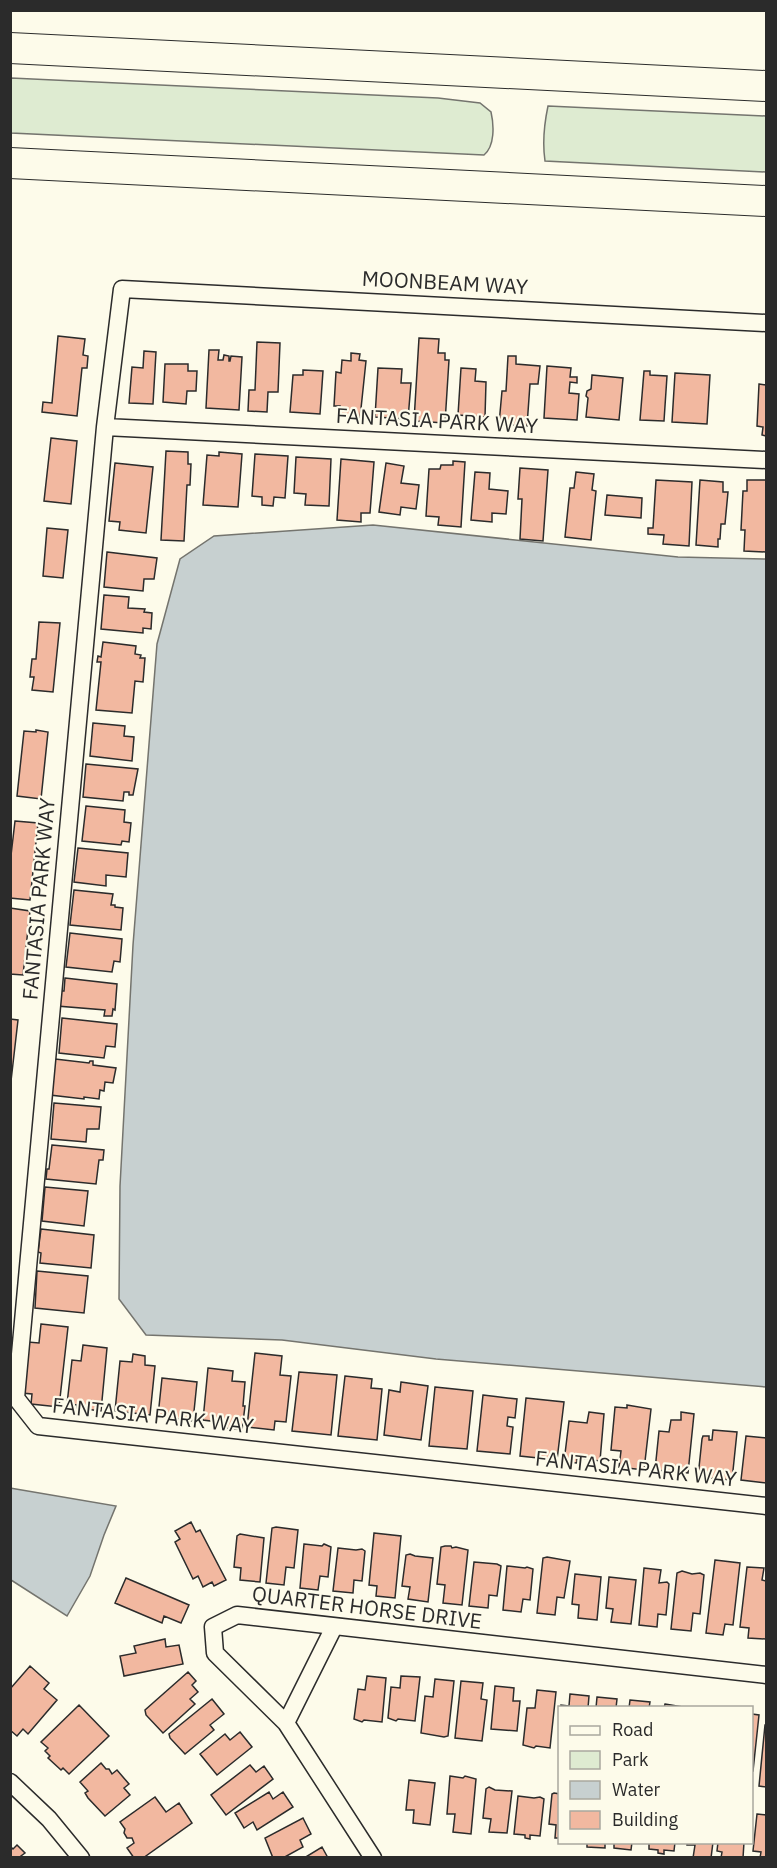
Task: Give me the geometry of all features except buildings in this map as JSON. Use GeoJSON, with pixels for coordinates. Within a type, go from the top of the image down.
{"type":"FeatureCollection","features":[{"type":"Feature","properties":{"kind":"highway"},"geometry":{"type":"LineString","coordinates":[[10,48],[766,86]]}},
{"type":"Feature","properties":{"kind":"highway"},"geometry":{"type":"LineString","coordinates":[[10,163],[766,201]]}},
{"type":"Feature","properties":{"kind":"street","name":"MOONBEAM WAY"},"geometry":{"type":"LineString","coordinates":[[122,289],[766,322]]}},
{"type":"Feature","properties":{"kind":"street","name":"FANTASIA PARK WAY"},"geometry":{"type":"LineString","coordinates":[[122,289],[105,427],[16,1398],[38,1426],[766,1506]]}},
{"type":"Feature","properties":{"kind":"street","name":"FANTASIA PARK WAY"},"geometry":{"type":"LineString","coordinates":[[105,427],[766,460]]}},
{"type":"Feature","properties":{"kind":"street","name":"QUARTER HORSE DRIVE"},"geometry":{"type":"LineString","coordinates":[[373,1857],[286,1724],[215,1653],[213,1627],[237,1615],[766,1676]]}},
{"type":"Feature","properties":{"kind":"street"},"geometry":{"type":"LineString","coordinates":[[286,1724],[334,1627]]}},
{"type":"Feature","properties":{"kind":"street"},"geometry":{"type":"LineString","coordinates":[[10,1782],[49,1819],[81,1857]]}},
{"type":"Feature","properties":{"kind":"green space"},"geometry":{"type":"Polygon","coordinates":[[[11,78],[438,98],[480,103],[491,112],[493,135],[488,151],[484,155],[11,133],[11,78]]]}},
{"type":"Feature","properties":{"kind":"green space"},"geometry":{"type":"Polygon","coordinates":[[[548,106],[766,116],[766,172],[545,161],[544,133],[548,106]]]}},
{"type":"Feature","properties":{"kind":"water"},"geometry":{"type":"Polygon","coordinates":[[[373,525],[678,557],[766,559],[766,1387],[436,1359],[282,1340],[146,1335],[119,1299],[120,1186],[133,945],[157,644],[180,559],[214,536],[373,525]]]}},
{"type":"Feature","properties":{"kind":"water"},"geometry":{"type":"Polygon","coordinates":[[[10,1488],[116,1506],[90,1576],[67,1616],[11,1580],[10,1488]]]}}]}
